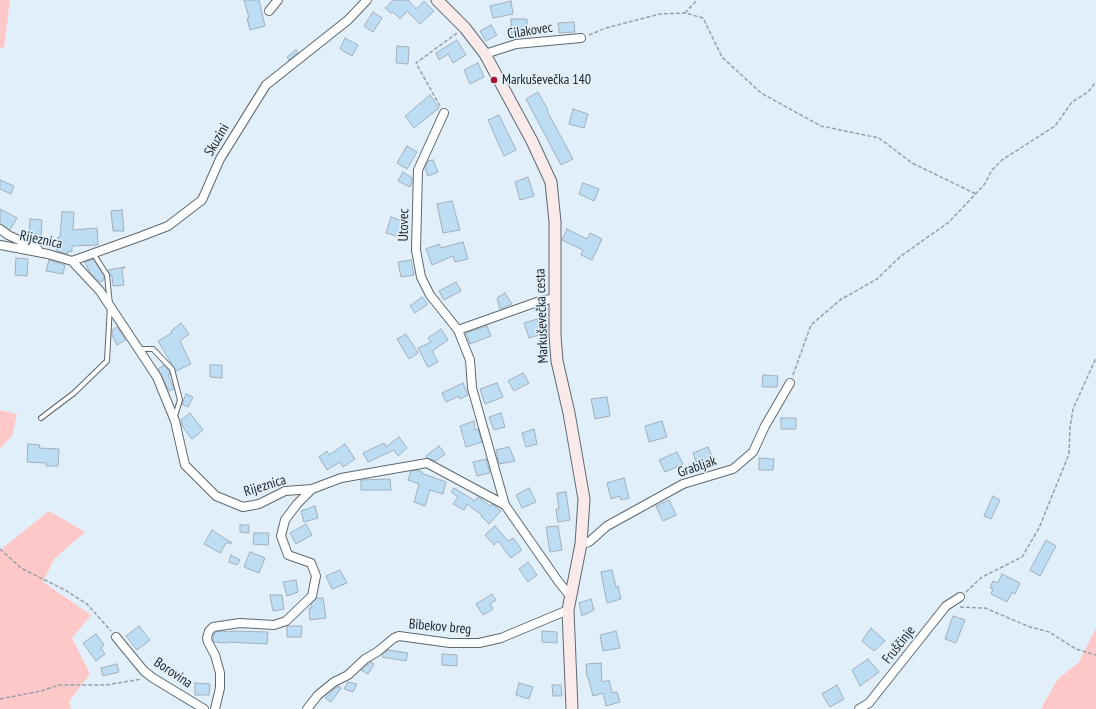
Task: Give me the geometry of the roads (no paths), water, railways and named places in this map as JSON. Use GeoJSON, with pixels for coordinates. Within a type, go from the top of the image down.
{"type":"FeatureCollection","features":[{"type":"Feature","properties":{"kind":"main road","name":"Markuševečka cesta"},"geometry":{"type":"LineString","coordinates":[[437,0],[465,28],[484,54],[532,141],[551,182],[555,222],[555,335],[557,361],[569,413],[584,499],[581,544],[568,610],[572,709]]}},
{"type":"Feature","properties":{"kind":"street"},"geometry":{"type":"LineString","coordinates":[[269,11],[278,0]]}},
{"type":"Feature","properties":{"kind":"street","name":"Skuzini"},"geometry":{"type":"LineString","coordinates":[[72,260],[168,226],[202,200],[220,159],[266,85],[348,20],[367,0]]}},
{"type":"Feature","properties":{"kind":"street","name":"Cilakovec"},"geometry":{"type":"LineString","coordinates":[[484,54],[516,44],[581,38]]}},
{"type":"Feature","properties":{"kind":"street","name":"Utovec"},"geometry":{"type":"LineString","coordinates":[[444,113],[418,170],[416,250],[421,277],[430,295],[458,330],[470,360],[472,388],[505,505]]}},
{"type":"Feature","properties":{"kind":"street"},"geometry":{"type":"LineString","coordinates":[[0,229],[8,235],[48,254]]}},
{"type":"Feature","properties":{"kind":"street","name":"Rijeznica"},"geometry":{"type":"LineString","coordinates":[[0,245],[72,260],[100,291],[157,377],[174,418],[185,465],[216,496],[243,507],[259,504],[285,491],[312,488],[341,478],[427,463],[505,505],[570,596]]}},
{"type":"Feature","properties":{"kind":"street"},"geometry":{"type":"LineString","coordinates":[[458,330],[537,302],[555,298]]}},
{"type":"Feature","properties":{"kind":"street","name":"Grabljak"},"geometry":{"type":"LineString","coordinates":[[581,544],[589,542],[607,526],[683,484],[733,468],[753,452],[765,426],[790,383]]}},
{"type":"Feature","properties":{"kind":"street"},"geometry":{"type":"LineString","coordinates":[[216,709],[220,688],[220,673],[215,655],[208,642],[207,638],[209,631],[213,627],[240,623],[274,625],[286,621],[312,596],[316,576],[311,563],[288,555],[281,536],[285,520],[312,488]]}},
{"type":"Feature","properties":{"kind":"street","name":"Fruščinje"},"geometry":{"type":"LineString","coordinates":[[859,709],[869,703],[946,606],[960,597]]}},
{"type":"Feature","properties":{"kind":"street","name":"Bibekov breg"},"geometry":{"type":"LineString","coordinates":[[307,709],[318,695],[334,682],[348,674],[365,659],[378,652],[394,638],[399,636],[450,643],[479,643],[501,638],[568,610]]}},
{"type":"Feature","properties":{"kind":"street","name":"Borovina"},"geometry":{"type":"LineString","coordinates":[[116,637],[144,671],[204,709]]}},
{"type":"Feature","properties":{"kind":"lane"},"geometry":{"type":"LineString","coordinates":[[41,418],[74,393],[107,360],[110,305],[107,274],[93,253]]}},
{"type":"Feature","properties":{"kind":"lane"},"geometry":{"type":"LineString","coordinates":[[139,349],[153,349],[172,369],[180,400],[174,418]]}},
{"type":"Feature","properties":{"kind":"place","name":"Markuševečka 140"},"geometry":{"type":"Point","coordinates":[494,80]}}]}
